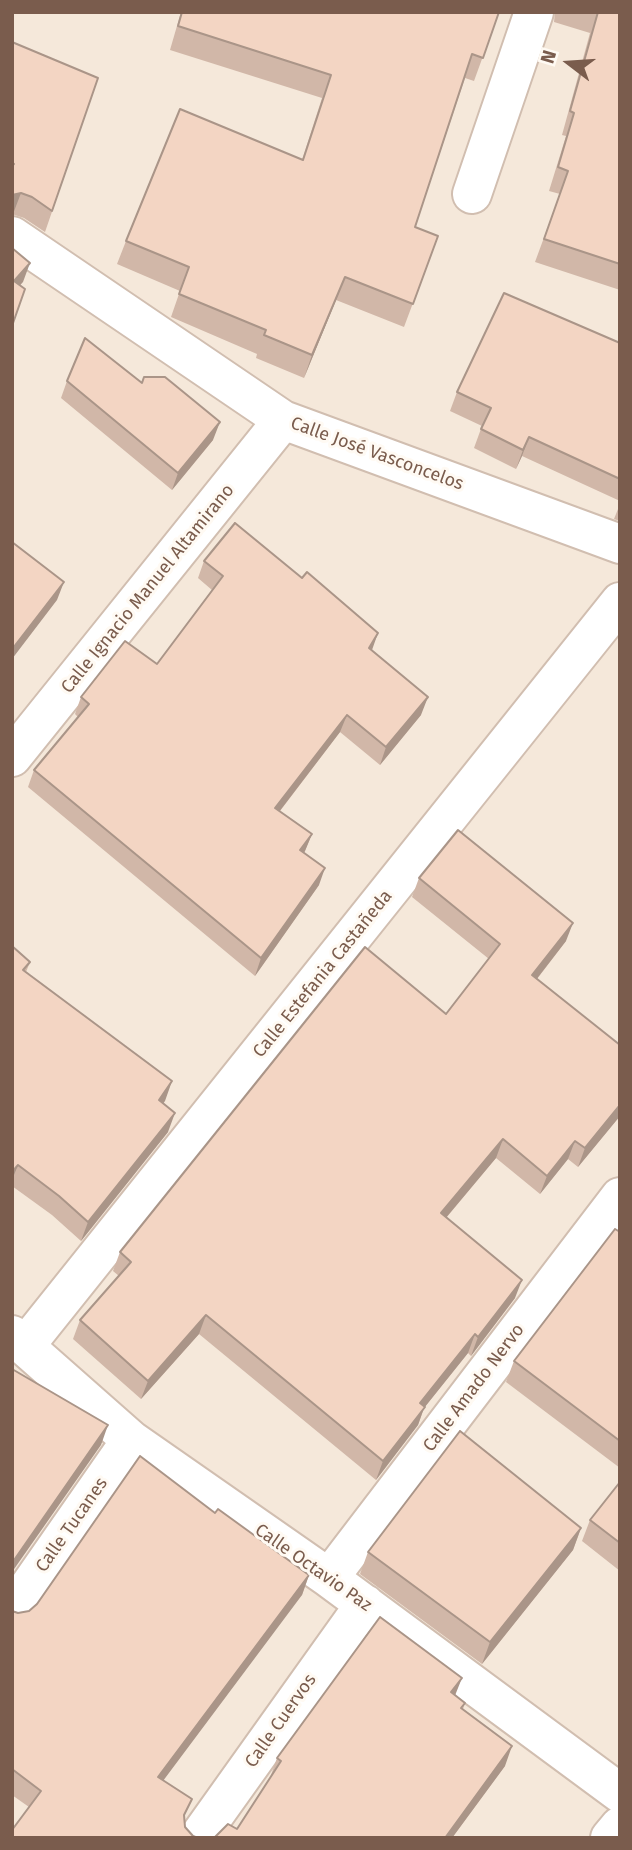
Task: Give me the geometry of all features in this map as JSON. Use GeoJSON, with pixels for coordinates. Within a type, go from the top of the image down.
{"type":"FeatureCollection","features":[{"type":"Feature","properties":{"kind":"street"},"geometry":{"type":"LineString","coordinates":[[472,194],[534,12]]}},
{"type":"Feature","properties":{"kind":"street","name":"Calle José Vasconcelos"},"geometry":{"type":"LineString","coordinates":[[12,236],[283,420],[620,544]]}},
{"type":"Feature","properties":{"kind":"street","name":"Calle Ignacio Manuel Altamirano"},"geometry":{"type":"LineString","coordinates":[[12,757],[283,420]]}},
{"type":"Feature","properties":{"kind":"street","name":"Calle Estefania Castañeda"},"geometry":{"type":"LineString","coordinates":[[19,1341],[620,602]]}},
{"type":"Feature","properties":{"kind":"street","name":"Calle Amado Nervo"},"geometry":{"type":"LineString","coordinates":[[329,1578],[620,1197]]}},
{"type":"Feature","properties":{"kind":"street","name":"Calle Octavio Paz"},"geometry":{"type":"LineString","coordinates":[[19,1341],[131,1440],[329,1578],[620,1793]]}},
{"type":"Feature","properties":{"kind":"street","name":"Calle Tucanes"},"geometry":{"type":"LineString","coordinates":[[12,1611],[131,1440]]}},
{"type":"Feature","properties":{"kind":"street","name":"Calle Cuervos"},"geometry":{"type":"LineString","coordinates":[[198,1838],[365,1604]]}},
{"type":"Feature","properties":{"kind":"street"},"geometry":{"type":"LineString","coordinates":[[610,1838],[620,1826]]}},
{"type":"Feature","properties":{"kind":"shaded area"},"geometry":{"type":"Polygon","coordinates":[[[12,12],[620,12],[620,1838],[12,1838],[12,12]]]}},
{"type":"Feature","properties":{"kind":"building"},"geometry":{"type":"Polygon","coordinates":[[[182,12],[499,12],[483,58],[472,54],[415,227],[438,236],[413,304],[345,277],[312,355],[264,335],[266,330],[179,294],[189,267],[126,241],[180,109],[303,160],[331,75],[178,26],[182,12]]]}},
{"type":"Feature","properties":{"kind":"building"},"geometry":{"type":"Polygon","coordinates":[[[598,12],[620,12],[620,264],[544,239],[568,171],[558,167],[574,113],[570,111],[598,12]]]}},
{"type":"Feature","properties":{"kind":"building"},"geometry":{"type":"Polygon","coordinates":[[[12,42],[98,78],[52,211],[32,197],[21,193],[12,195],[12,42]]]}},
{"type":"Feature","properties":{"kind":"building"},"geometry":{"type":"Polygon","coordinates":[[[12,248],[30,263],[14,281],[25,289],[12,326],[12,248]]]}},
{"type":"Feature","properties":{"kind":"building"},"geometry":{"type":"Polygon","coordinates":[[[504,293],[620,343],[620,479],[529,437],[523,450],[481,429],[491,408],[457,392],[504,293]]]}},
{"type":"Feature","properties":{"kind":"building"},"geometry":{"type":"Polygon","coordinates":[[[85,338],[142,383],[144,377],[165,377],[220,422],[178,473],[67,381],[85,338]]]}},
{"type":"Feature","properties":{"kind":"building"},"geometry":{"type":"Polygon","coordinates":[[[235,523],[302,578],[307,572],[378,633],[369,648],[428,697],[386,747],[347,715],[275,808],[312,834],[300,850],[325,868],[261,958],[34,770],[89,704],[81,697],[125,641],[157,664],[223,576],[204,561],[235,523]]]}},
{"type":"Feature","properties":{"kind":"building"},"geometry":{"type":"Polygon","coordinates":[[[12,542],[64,582],[13,648],[12,648],[12,542]]]}},
{"type":"Feature","properties":{"kind":"building"},"geometry":{"type":"Polygon","coordinates":[[[458,830],[573,923],[532,975],[620,1045],[620,1105],[585,1148],[575,1141],[547,1176],[503,1139],[441,1213],[522,1280],[478,1337],[475,1334],[420,1403],[425,1407],[383,1461],[206,1315],[148,1381],[80,1320],[131,1262],[120,1252],[365,947],[446,1014],[500,944],[419,878],[458,830]]]}},
{"type":"Feature","properties":{"kind":"building"},"geometry":{"type":"Polygon","coordinates":[[[12,946],[30,962],[23,970],[172,1081],[159,1100],[175,1113],[88,1222],[18,1165],[12,1172],[12,946]]]}},
{"type":"Feature","properties":{"kind":"building"},"geometry":{"type":"Polygon","coordinates":[[[615,1229],[620,1232],[620,1441],[514,1361],[615,1229]]]}},
{"type":"Feature","properties":{"kind":"building"},"geometry":{"type":"Polygon","coordinates":[[[12,1369],[108,1425],[12,1563],[12,1369]]]}},
{"type":"Feature","properties":{"kind":"building"},"geometry":{"type":"Polygon","coordinates":[[[460,1431],[581,1528],[490,1642],[368,1552],[460,1431]]]}},
{"type":"Feature","properties":{"kind":"building"},"geometry":{"type":"Polygon","coordinates":[[[140,1456],[215,1513],[218,1509],[309,1575],[158,1777],[192,1799],[184,1815],[185,1827],[198,1838],[12,1838],[12,1830],[41,1791],[12,1769],[12,1611],[29,1611],[37,1604],[140,1456]]]}},
{"type":"Feature","properties":{"kind":"building"},"geometry":{"type":"Polygon","coordinates":[[[620,1482],[620,1543],[590,1520],[620,1482]]]}},
{"type":"Feature","properties":{"kind":"building"},"geometry":{"type":"Polygon","coordinates":[[[380,1617],[462,1678],[451,1692],[465,1703],[461,1708],[512,1746],[445,1838],[214,1838],[228,1824],[237,1829],[281,1761],[277,1758],[380,1617]]]}}]}
